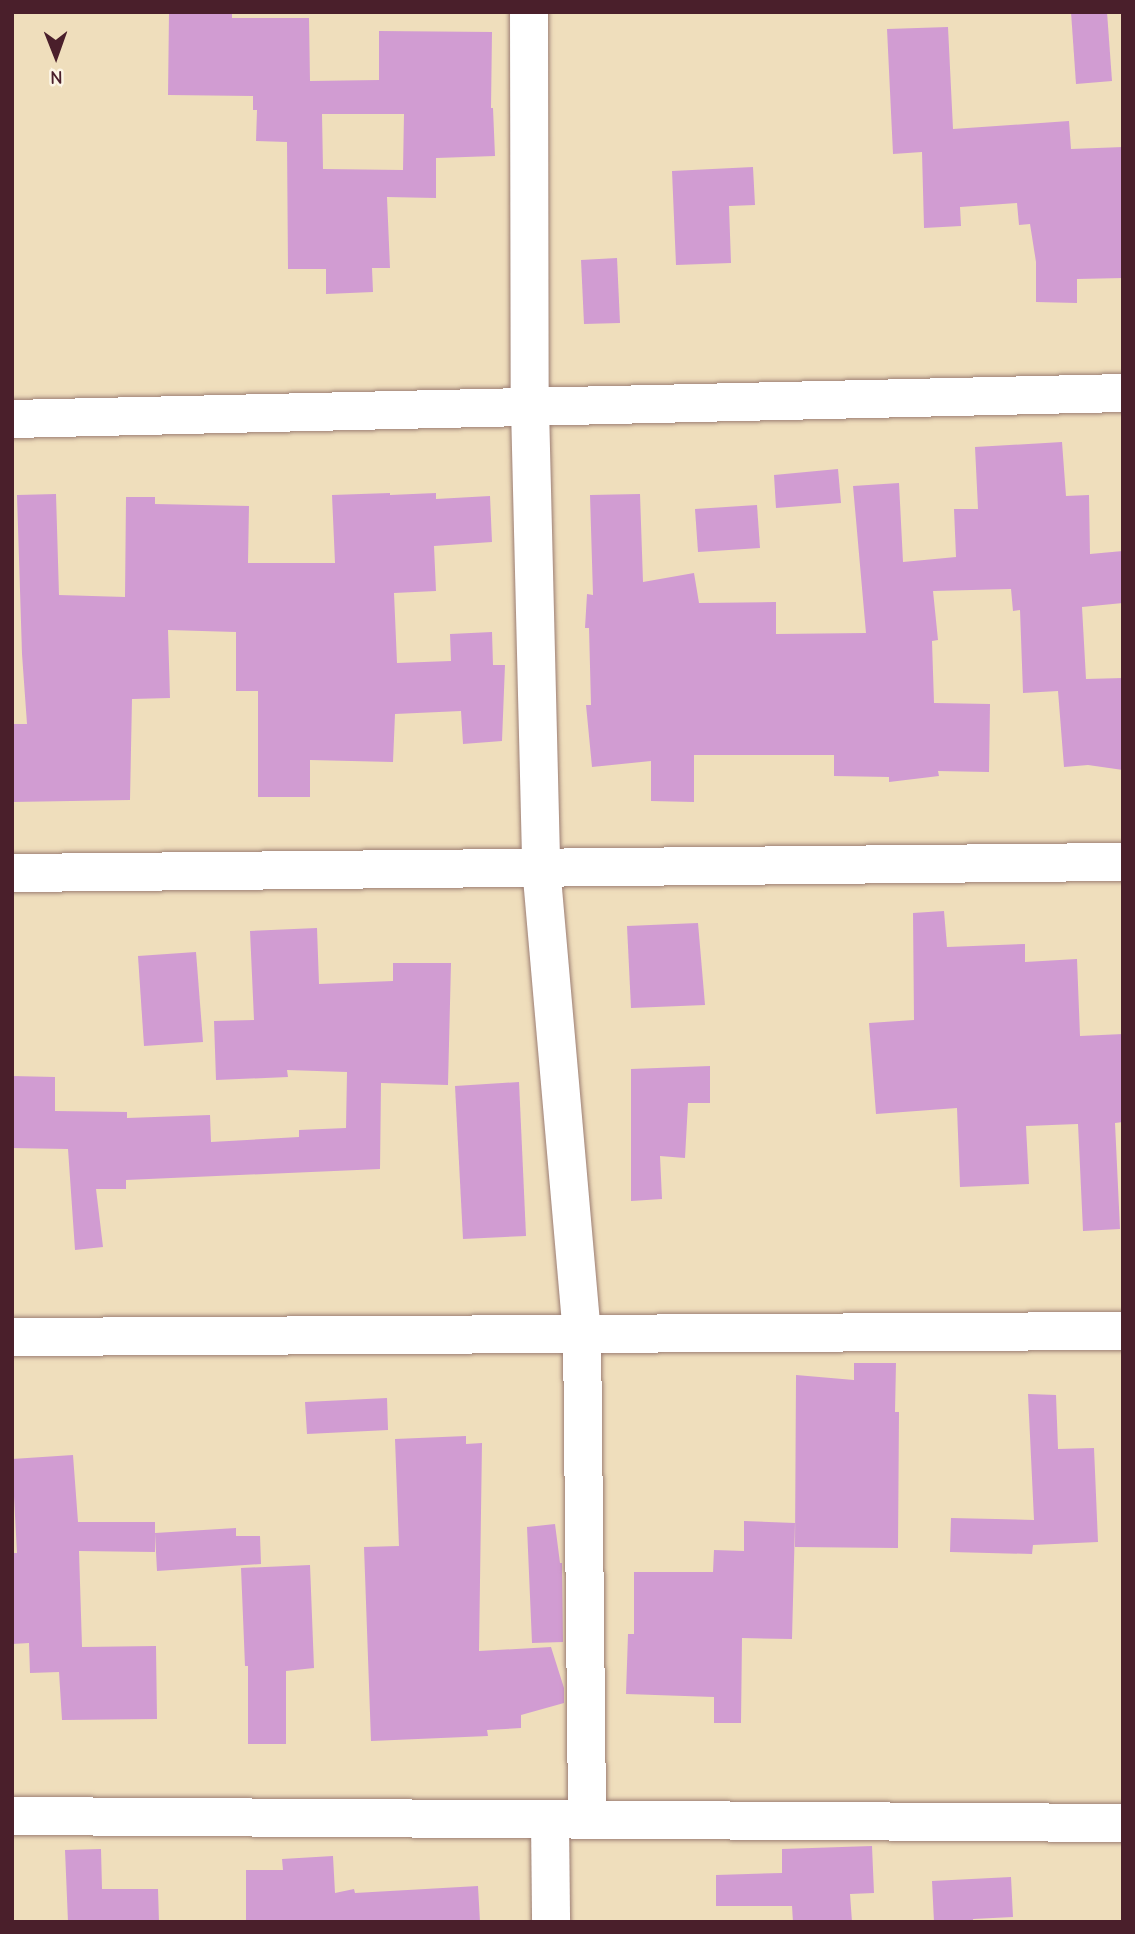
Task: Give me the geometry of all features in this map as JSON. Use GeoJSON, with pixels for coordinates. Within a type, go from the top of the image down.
{"type":"FeatureCollection","features":[{"type":"Feature","properties":{"kind":"street"},"geometry":{"type":"LineString","coordinates":[[529,12],[530,408],[541,866],[582,1332],[587,1820]]}},
{"type":"Feature","properties":{"kind":"street"},"geometry":{"type":"LineString","coordinates":[[12,419],[1123,393]]}},
{"type":"Feature","properties":{"kind":"street"},"geometry":{"type":"LineString","coordinates":[[12,873],[1123,862]]}},
{"type":"Feature","properties":{"kind":"street"},"geometry":{"type":"LineString","coordinates":[[12,1337],[1123,1331]]}},
{"type":"Feature","properties":{"kind":"street"},"geometry":{"type":"LineString","coordinates":[[12,1816],[1123,1823]]}},
{"type":"Feature","properties":{"kind":"street"},"geometry":{"type":"LineString","coordinates":[[550,1820],[551,1922]]}},
{"type":"Feature","properties":{"kind":"building"},"geometry":{"type":"Polygon","coordinates":[[[169,12],[232,12],[232,18],[309,18],[310,81],[379,80],[379,31],[492,32],[491,108],[495,156],[436,158],[436,198],[387,197],[390,268],[372,268],[373,292],[326,294],[326,269],[288,269],[287,142],[256,141],[257,110],[253,110],[253,96],[168,95],[169,12]],[[322,114],[323,169],[403,170],[404,114],[322,114]]]}},
{"type":"Feature","properties":{"kind":"building"},"geometry":{"type":"Polygon","coordinates":[[[1071,12],[1107,12],[1112,81],[1076,84],[1071,12]]]}},
{"type":"Feature","properties":{"kind":"building"},"geometry":{"type":"Polygon","coordinates":[[[948,27],[953,129],[1069,121],[1071,149],[1123,147],[1123,278],[1077,279],[1077,303],[1036,302],[1036,262],[1030,224],[1019,225],[1017,203],[960,207],[961,226],[924,228],[922,152],[893,154],[887,29],[948,27]]]}},
{"type":"Feature","properties":{"kind":"building"},"geometry":{"type":"Polygon","coordinates":[[[753,167],[755,205],[729,206],[731,263],[676,265],[672,171],[753,167]]]}},
{"type":"Feature","properties":{"kind":"building"},"geometry":{"type":"Polygon","coordinates":[[[617,258],[620,323],[584,324],[581,260],[617,258]]]}},
{"type":"Feature","properties":{"kind":"building"},"geometry":{"type":"Polygon","coordinates":[[[1062,442],[1066,496],[1089,495],[1090,554],[1123,551],[1123,603],[1082,607],[1086,679],[1123,678],[1123,770],[1088,765],[1064,767],[1058,691],[1023,693],[1020,610],[1013,611],[1011,589],[933,591],[938,640],[932,641],[934,703],[990,704],[989,772],[938,771],[939,776],[889,782],[889,777],[834,776],[834,755],[694,755],[694,802],[651,801],[651,761],[592,767],[586,705],[591,705],[589,628],[585,628],[587,594],[593,595],[590,495],[640,494],[643,582],[694,573],[699,603],[776,602],[776,634],[866,633],[853,486],[899,483],[903,562],[956,557],[954,509],[978,509],[975,447],[1062,442]]]}},
{"type":"Feature","properties":{"kind":"building"},"geometry":{"type":"Polygon","coordinates":[[[838,469],[841,503],[776,508],[774,475],[838,469]]]}},
{"type":"Feature","properties":{"kind":"building"},"geometry":{"type":"Polygon","coordinates":[[[436,493],[436,499],[490,496],[492,542],[434,546],[436,591],[394,593],[397,663],[451,661],[450,634],[492,632],[493,665],[505,665],[502,741],[463,744],[461,711],[395,714],[393,762],[310,760],[310,797],[258,797],[258,691],[236,691],[236,632],[168,630],[170,698],[132,699],[130,800],[12,802],[14,724],[27,724],[17,495],[56,494],[59,595],[125,597],[126,497],[155,497],[155,504],[249,506],[248,563],[335,563],[332,495],[436,493]]]}},
{"type":"Feature","properties":{"kind":"building"},"geometry":{"type":"Polygon","coordinates":[[[757,505],[760,548],[698,552],[695,509],[757,505]]]}},
{"type":"Feature","properties":{"kind":"building"},"geometry":{"type":"Polygon","coordinates":[[[944,911],[947,947],[1025,944],[1025,962],[1077,959],[1080,1036],[1123,1034],[1123,1122],[1115,1123],[1120,1229],[1083,1231],[1078,1124],[1026,1126],[1029,1184],[960,1187],[957,1108],[876,1114],[869,1023],[914,1020],[913,913],[944,911]]]}},
{"type":"Feature","properties":{"kind":"building"},"geometry":{"type":"Polygon","coordinates":[[[698,923],[705,1005],[631,1008],[627,926],[698,923]]]}},
{"type":"Feature","properties":{"kind":"building"},"geometry":{"type":"Polygon","coordinates":[[[317,928],[319,984],[393,981],[393,963],[451,963],[448,1085],[381,1083],[380,1169],[126,1180],[126,1189],[96,1189],[103,1247],[75,1250],[68,1149],[12,1148],[12,1076],[55,1077],[55,1111],[127,1112],[127,1118],[210,1115],[211,1142],[299,1137],[299,1130],[346,1128],[347,1072],[287,1070],[288,1077],[216,1080],[214,1021],[254,1020],[250,931],[317,928]]]}},
{"type":"Feature","properties":{"kind":"building"},"geometry":{"type":"Polygon","coordinates":[[[196,952],[203,1042],[144,1046],[138,956],[196,952]]]}},
{"type":"Feature","properties":{"kind":"building"},"geometry":{"type":"Polygon","coordinates":[[[710,1066],[710,1103],[688,1103],[685,1158],[660,1156],[662,1199],[631,1201],[631,1069],[710,1066]]]}},
{"type":"Feature","properties":{"kind":"building"},"geometry":{"type":"Polygon","coordinates":[[[519,1082],[526,1236],[463,1239],[455,1086],[519,1082]]]}},
{"type":"Feature","properties":{"kind":"building"},"geometry":{"type":"Polygon","coordinates":[[[854,1363],[896,1363],[895,1412],[899,1412],[898,1548],[795,1547],[796,1375],[854,1380],[854,1363]]]}},
{"type":"Feature","properties":{"kind":"building"},"geometry":{"type":"Polygon","coordinates":[[[1028,1394],[1056,1395],[1058,1449],[1094,1448],[1098,1542],[1033,1545],[1032,1554],[950,1552],[951,1518],[1034,1520],[1028,1394]]]}},
{"type":"Feature","properties":{"kind":"building"},"geometry":{"type":"Polygon","coordinates":[[[387,1398],[388,1430],[307,1434],[305,1402],[387,1398]]]}},
{"type":"Feature","properties":{"kind":"building"},"geometry":{"type":"Polygon","coordinates":[[[466,1436],[466,1444],[482,1443],[479,1651],[551,1647],[564,1688],[564,1703],[521,1715],[521,1728],[487,1730],[488,1736],[371,1741],[364,1547],[399,1546],[395,1439],[466,1436]]]}},
{"type":"Feature","properties":{"kind":"building"},"geometry":{"type":"Polygon","coordinates":[[[73,1455],[78,1522],[155,1522],[155,1552],[79,1551],[82,1647],[156,1646],[157,1719],[62,1720],[59,1672],[30,1673],[29,1643],[12,1644],[12,1553],[17,1553],[12,1459],[73,1455]]]}},
{"type":"Feature","properties":{"kind":"building"},"geometry":{"type":"Polygon","coordinates":[[[744,1521],[795,1523],[792,1639],[742,1638],[741,1723],[714,1723],[714,1697],[626,1694],[628,1634],[634,1634],[634,1572],[713,1572],[714,1550],[744,1551],[744,1521]]]}},
{"type":"Feature","properties":{"kind":"building"},"geometry":{"type":"Polygon","coordinates":[[[555,1524],[562,1563],[563,1642],[532,1643],[527,1527],[555,1524]]]}},
{"type":"Feature","properties":{"kind":"building"},"geometry":{"type":"Polygon","coordinates":[[[236,1528],[236,1536],[260,1536],[261,1564],[157,1571],[155,1533],[236,1528]]]}},
{"type":"Feature","properties":{"kind":"building"},"geometry":{"type":"Polygon","coordinates":[[[310,1565],[314,1668],[286,1671],[286,1744],[248,1744],[248,1666],[245,1666],[241,1568],[310,1565]]]}},
{"type":"Feature","properties":{"kind":"building"},"geometry":{"type":"Polygon","coordinates":[[[872,1846],[874,1893],[850,1894],[852,1922],[793,1922],[792,1906],[716,1906],[716,1875],[782,1873],[782,1849],[872,1846]]]}},
{"type":"Feature","properties":{"kind":"building"},"geometry":{"type":"Polygon","coordinates":[[[101,1849],[102,1889],[158,1889],[159,1922],[68,1922],[65,1850],[101,1849]]]}},
{"type":"Feature","properties":{"kind":"building"},"geometry":{"type":"Polygon","coordinates":[[[333,1856],[335,1893],[354,1889],[355,1893],[478,1886],[480,1922],[246,1922],[246,1870],[283,1870],[282,1859],[333,1856]]]}},
{"type":"Feature","properties":{"kind":"building"},"geometry":{"type":"Polygon","coordinates":[[[1011,1877],[1013,1917],[973,1919],[973,1922],[934,1922],[932,1881],[1011,1877]]]}}]}
